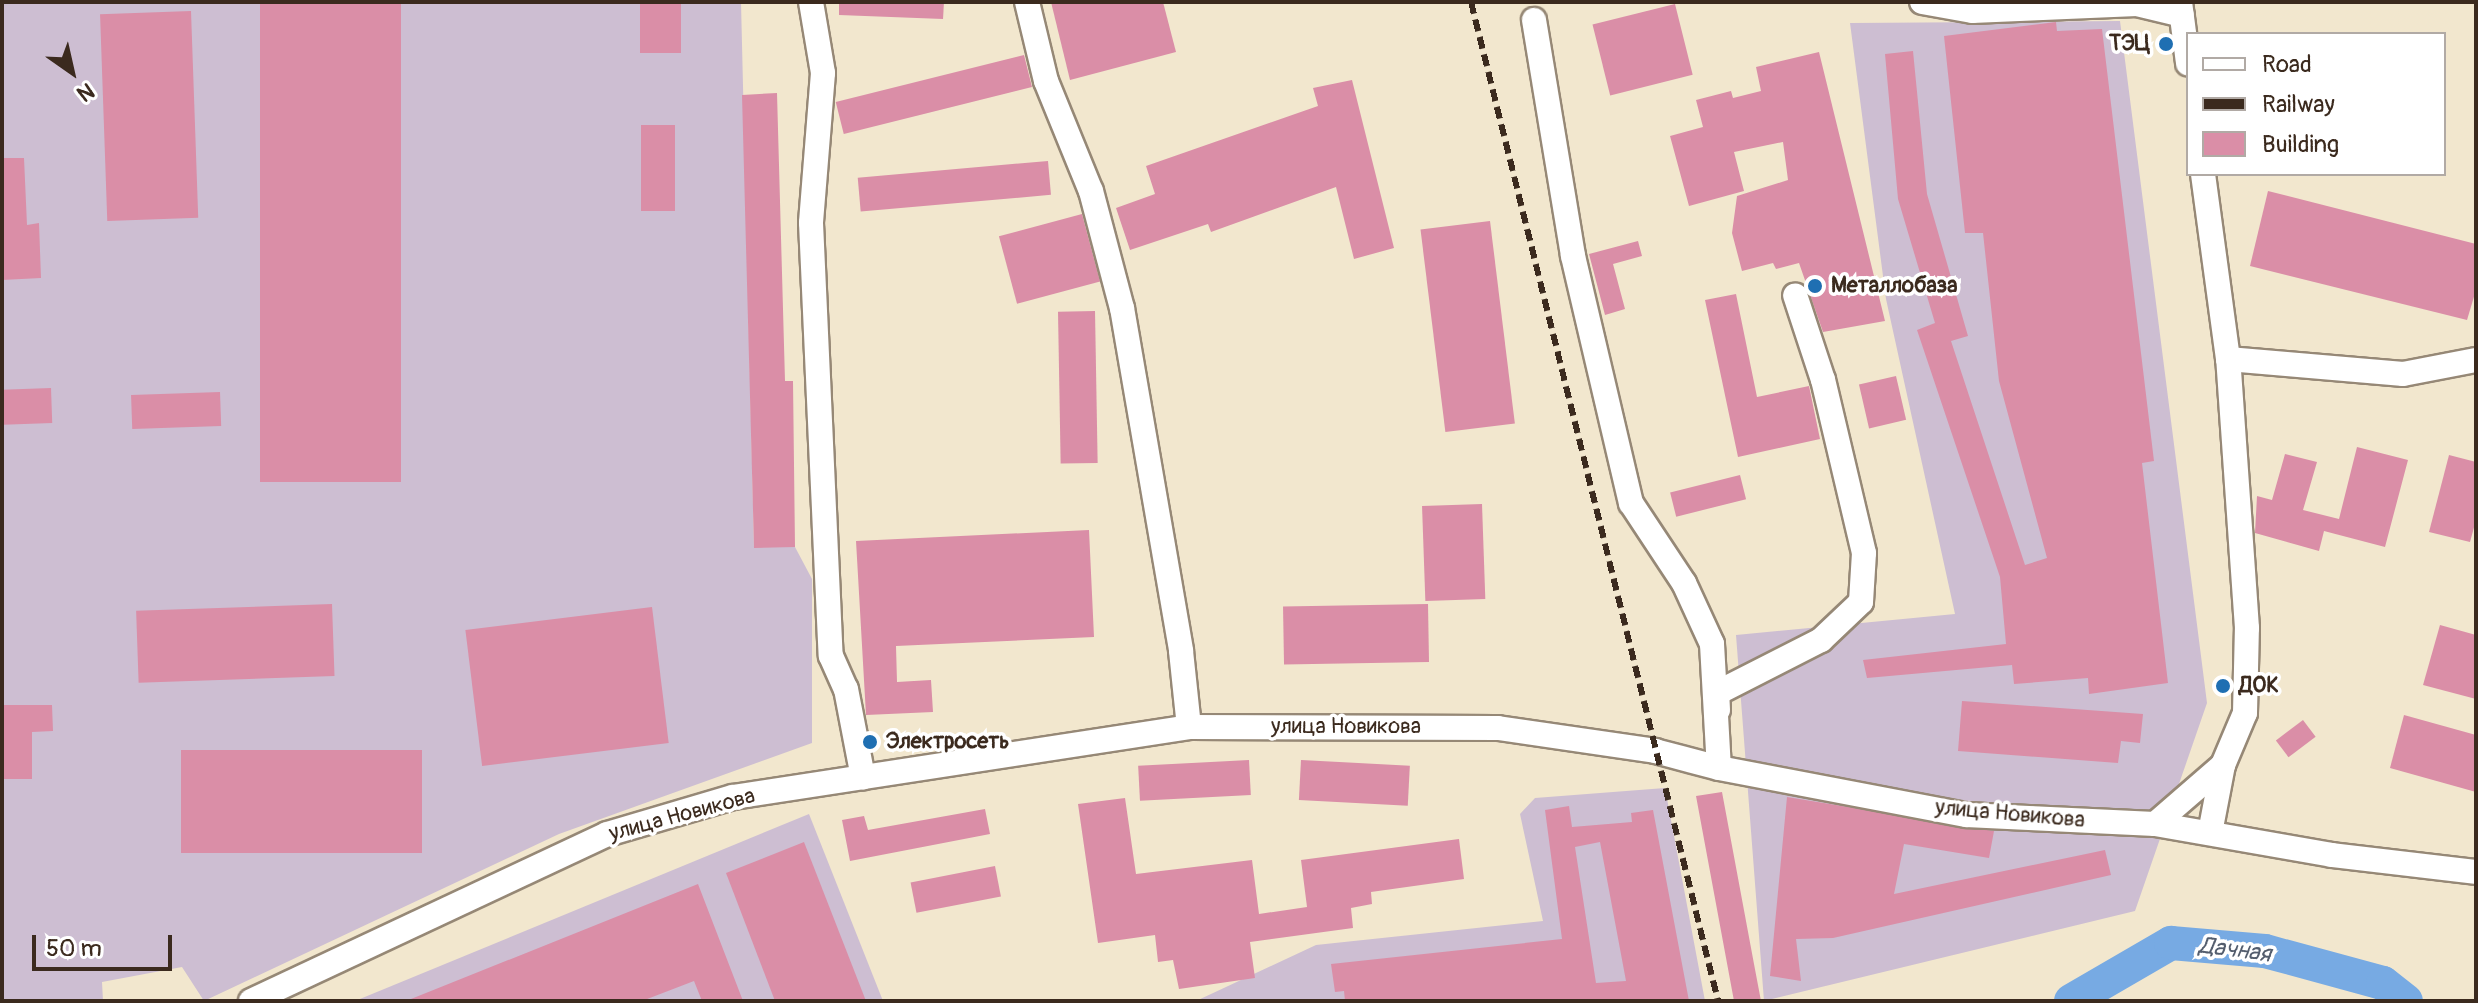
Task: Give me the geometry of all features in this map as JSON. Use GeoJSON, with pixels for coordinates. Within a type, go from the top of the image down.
{"type":"FeatureCollection","features":[{"type":"Feature","properties":{"kind":"street"},"geometry":{"type":"LineString","coordinates":[[811,2],[823,73],[811,223],[831,656],[846,689],[863,777]]}},
{"type":"Feature","properties":{"kind":"street"},"geometry":{"type":"LineString","coordinates":[[1027,2],[1046,81],[1091,191],[1122,308],[1181,651],[1189,727]]}},
{"type":"Feature","properties":{"kind":"street"},"geometry":{"type":"LineString","coordinates":[[1922,2],[1972,11],[2137,4],[2181,9],[2186,48]]}},
{"type":"Feature","properties":{"kind":"street"},"geometry":{"type":"LineString","coordinates":[[1534,20],[1573,256],[1631,503],[1684,583],[1712,644],[1719,768]]}},
{"type":"Feature","properties":{"kind":"street"},"geometry":{"type":"LineString","coordinates":[[2203,176],[2228,359],[2247,628],[2245,713],[2223,765],[2210,833]]}},
{"type":"Feature","properties":{"kind":"street"},"geometry":{"type":"LineString","coordinates":[[1719,768],[1717,693],[1821,640],[1861,602],[1864,553],[1823,380],[1795,295]]}},
{"type":"Feature","properties":{"kind":"street"},"geometry":{"type":"LineString","coordinates":[[2228,359],[2403,374],[2476,360]]}},
{"type":"Feature","properties":{"kind":"street","name":"улица Новикова"},"geometry":{"type":"LineString","coordinates":[[251,1001],[607,834],[733,797],[1189,727],[1498,728],[1655,751],[1719,768],[1966,815],[2155,824],[2476,872]]}},
{"type":"Feature","properties":{"kind":"street"},"geometry":{"type":"LineString","coordinates":[[2155,824],[2223,765]]}},
{"type":"Feature","properties":{"kind":"shaded area"},"geometry":{"type":"Polygon","coordinates":[[[2,2],[741,2],[754,547],[795,547],[812,579],[812,743],[559,834],[204,1001],[182,967],[102,982],[103,1001],[2,1001],[2,2]]]}},
{"type":"Feature","properties":{"kind":"shaded area"},"geometry":{"type":"Polygon","coordinates":[[[2120,21],[2207,703],[2135,911],[1764,1001],[1736,635],[1955,614],[1886,299],[1850,23],[2120,21]]]}},
{"type":"Feature","properties":{"kind":"shaded area"},"geometry":{"type":"Polygon","coordinates":[[[1665,788],[1705,1001],[1196,1001],[1316,945],[1543,921],[1520,814],[1535,798],[1665,788]]]}},
{"type":"Feature","properties":{"kind":"shaded area"},"geometry":{"type":"Polygon","coordinates":[[[809,814],[883,1001],[355,1001],[809,814]]]}},
{"type":"Feature","properties":{"kind":"building"},"geometry":{"type":"Polygon","coordinates":[[[260,2],[401,2],[401,482],[260,482],[260,2]]]}},
{"type":"Feature","properties":{"kind":"building"},"geometry":{"type":"Polygon","coordinates":[[[640,2],[681,2],[681,53],[640,53],[640,2]]]}},
{"type":"Feature","properties":{"kind":"building"},"geometry":{"type":"Polygon","coordinates":[[[839,2],[944,2],[943,19],[839,15],[839,2]]]}},
{"type":"Feature","properties":{"kind":"building"},"geometry":{"type":"Polygon","coordinates":[[[1051,2],[1163,2],[1176,52],[1070,80],[1051,2]]]}},
{"type":"Feature","properties":{"kind":"building"},"geometry":{"type":"Polygon","coordinates":[[[1675,4],[1693,75],[1610,95],[1593,25],[1675,4]]]}},
{"type":"Feature","properties":{"kind":"building"},"geometry":{"type":"Polygon","coordinates":[[[191,11],[198,218],[107,221],[100,14],[191,11]]]}},
{"type":"Feature","properties":{"kind":"building"},"geometry":{"type":"Polygon","coordinates":[[[2056,22],[2057,31],[2102,29],[2154,461],[2142,463],[2168,683],[2089,694],[2088,678],[2014,684],[2012,665],[1867,678],[1863,660],[2006,644],[2000,577],[1917,330],[1935,323],[1898,199],[1885,54],[1913,51],[1927,194],[1968,336],[1951,341],[2025,565],[2047,558],[1999,381],[1983,233],[1965,233],[1944,36],[2056,22]]]}},
{"type":"Feature","properties":{"kind":"building"},"geometry":{"type":"Polygon","coordinates":[[[1819,52],[1885,321],[1823,332],[1799,263],[1776,269],[1773,263],[1742,271],[1732,233],[1737,196],[1788,180],[1783,142],[1734,152],[1744,191],[1689,206],[1670,136],[1703,127],[1696,100],[1731,91],[1733,98],[1761,91],[1756,67],[1819,52]]]}},
{"type":"Feature","properties":{"kind":"building"},"geometry":{"type":"Polygon","coordinates":[[[1024,55],[1032,87],[844,134],[836,102],[1024,55]]]}},
{"type":"Feature","properties":{"kind":"building"},"geometry":{"type":"Polygon","coordinates":[[[1352,80],[1394,248],[1354,259],[1336,187],[1211,232],[1208,224],[1130,250],[1116,208],[1155,194],[1146,166],[1318,106],[1313,88],[1352,80]]]}},
{"type":"Feature","properties":{"kind":"building"},"geometry":{"type":"Polygon","coordinates":[[[777,93],[785,381],[793,381],[795,547],[754,548],[742,95],[777,93]]]}},
{"type":"Feature","properties":{"kind":"building"},"geometry":{"type":"Polygon","coordinates":[[[641,125],[675,125],[675,211],[641,211],[641,125]]]}},
{"type":"Feature","properties":{"kind":"building"},"geometry":{"type":"Polygon","coordinates":[[[2,158],[24,158],[27,225],[39,223],[41,278],[2,280],[2,158]]]}},
{"type":"Feature","properties":{"kind":"building"},"geometry":{"type":"Polygon","coordinates":[[[1048,161],[1051,195],[861,212],[858,178],[1048,161]]]}},
{"type":"Feature","properties":{"kind":"building"},"geometry":{"type":"Polygon","coordinates":[[[2268,191],[2476,244],[2476,290],[2467,320],[2250,266],[2268,191]]]}},
{"type":"Feature","properties":{"kind":"building"},"geometry":{"type":"Polygon","coordinates":[[[1082,214],[1100,282],[1017,304],[999,236],[1082,214]]]}},
{"type":"Feature","properties":{"kind":"building"},"geometry":{"type":"Polygon","coordinates":[[[1490,221],[1515,423],[1445,432],[1421,230],[1490,221]]]}},
{"type":"Feature","properties":{"kind":"building"},"geometry":{"type":"Polygon","coordinates":[[[1638,241],[1642,256],[1613,264],[1625,309],[1605,315],[1589,254],[1638,241]]]}},
{"type":"Feature","properties":{"kind":"building"},"geometry":{"type":"Polygon","coordinates":[[[1736,294],[1757,397],[1809,386],[1820,439],[1738,457],[1705,300],[1736,294]]]}},
{"type":"Feature","properties":{"kind":"building"},"geometry":{"type":"Polygon","coordinates":[[[1095,311],[1098,463],[1061,464],[1058,312],[1095,311]]]}},
{"type":"Feature","properties":{"kind":"building"},"geometry":{"type":"Polygon","coordinates":[[[1896,376],[1906,420],[1869,428],[1859,385],[1896,376]]]}},
{"type":"Feature","properties":{"kind":"building"},"geometry":{"type":"Polygon","coordinates":[[[51,388],[52,423],[3,425],[2,390],[51,388]]]}},
{"type":"Feature","properties":{"kind":"building"},"geometry":{"type":"Polygon","coordinates":[[[220,392],[221,426],[132,429],[131,395],[220,392]]]}},
{"type":"Feature","properties":{"kind":"building"},"geometry":{"type":"Polygon","coordinates":[[[2357,447],[2408,460],[2385,547],[2324,531],[2319,551],[2255,533],[2257,496],[2272,500],[2285,454],[2317,462],[2303,510],[2339,519],[2357,447]]]}},
{"type":"Feature","properties":{"kind":"building"},"geometry":{"type":"Polygon","coordinates":[[[2449,455],[2476,462],[2476,520],[2470,542],[2429,532],[2449,455]]]}},
{"type":"Feature","properties":{"kind":"building"},"geometry":{"type":"Polygon","coordinates":[[[1740,475],[1746,499],[1676,517],[1670,492],[1740,475]]]}},
{"type":"Feature","properties":{"kind":"building"},"geometry":{"type":"Polygon","coordinates":[[[1482,504],[1485,599],[1425,601],[1422,506],[1482,504]]]}},
{"type":"Feature","properties":{"kind":"building"},"geometry":{"type":"Polygon","coordinates":[[[1089,530],[1094,637],[896,646],[897,682],[931,680],[933,712],[866,715],[856,541],[1089,530]]]}},
{"type":"Feature","properties":{"kind":"building"},"geometry":{"type":"Polygon","coordinates":[[[332,604],[335,676],[139,683],[136,611],[332,604]]]}},
{"type":"Feature","properties":{"kind":"building"},"geometry":{"type":"Polygon","coordinates":[[[1428,604],[1429,662],[1284,665],[1283,607],[1428,604]]]}},
{"type":"Feature","properties":{"kind":"building"},"geometry":{"type":"Polygon","coordinates":[[[652,607],[669,743],[482,766],[465,630],[652,607]]]}},
{"type":"Feature","properties":{"kind":"building"},"geometry":{"type":"Polygon","coordinates":[[[2440,625],[2476,635],[2476,699],[2423,685],[2440,625]]]}},
{"type":"Feature","properties":{"kind":"building"},"geometry":{"type":"Polygon","coordinates":[[[1962,701],[2143,714],[2140,743],[2121,741],[2118,763],[1958,751],[1962,701]]]}},
{"type":"Feature","properties":{"kind":"building"},"geometry":{"type":"Polygon","coordinates":[[[2,705],[52,705],[53,731],[32,732],[32,779],[2,779],[2,705]]]}},
{"type":"Feature","properties":{"kind":"building"},"geometry":{"type":"Polygon","coordinates":[[[2404,715],[2476,735],[2476,792],[2390,768],[2404,715]]]}},
{"type":"Feature","properties":{"kind":"building"},"geometry":{"type":"Polygon","coordinates":[[[2303,720],[2316,737],[2288,757],[2276,740],[2303,720]]]}},
{"type":"Feature","properties":{"kind":"building"},"geometry":{"type":"Polygon","coordinates":[[[181,750],[422,750],[422,853],[181,853],[181,750]]]}},
{"type":"Feature","properties":{"kind":"building"},"geometry":{"type":"Polygon","coordinates":[[[1249,760],[1251,795],[1140,801],[1138,766],[1249,760]]]}},
{"type":"Feature","properties":{"kind":"building"},"geometry":{"type":"Polygon","coordinates":[[[1301,760],[1410,766],[1408,806],[1299,800],[1301,760]]]}},
{"type":"Feature","properties":{"kind":"building"},"geometry":{"type":"Polygon","coordinates":[[[1722,792],[1761,1001],[1734,1001],[1696,796],[1722,792]]]}},
{"type":"Feature","properties":{"kind":"building"},"geometry":{"type":"Polygon","coordinates":[[[1787,797],[1994,831],[1989,858],[1904,844],[1894,894],[2105,850],[2111,875],[1833,938],[1796,939],[1801,981],[1770,976],[1787,797]]]}},
{"type":"Feature","properties":{"kind":"building"},"geometry":{"type":"Polygon","coordinates":[[[1125,798],[1136,874],[1252,860],[1259,914],[1307,907],[1301,860],[1459,839],[1464,879],[1371,892],[1372,904],[1351,908],[1353,928],[1250,942],[1255,978],[1179,989],[1173,960],[1158,962],[1155,935],[1098,943],[1078,804],[1125,798]]]}},
{"type":"Feature","properties":{"kind":"building"},"geometry":{"type":"Polygon","coordinates":[[[1569,806],[1572,827],[1632,822],[1631,813],[1653,810],[1689,1001],[1345,1001],[1344,991],[1335,992],[1331,964],[1562,939],[1545,810],[1569,806]],[[1600,842],[1575,847],[1596,983],[1626,981],[1600,842]]]}},
{"type":"Feature","properties":{"kind":"building"},"geometry":{"type":"Polygon","coordinates":[[[985,809],[990,834],[850,861],[842,820],[864,816],[868,830],[985,809]]]}},
{"type":"Feature","properties":{"kind":"building"},"geometry":{"type":"Polygon","coordinates":[[[804,842],[866,1001],[775,1001],[726,873],[804,842]]]}},
{"type":"Feature","properties":{"kind":"building"},"geometry":{"type":"Polygon","coordinates":[[[995,866],[1001,896],[916,913],[911,882],[995,866]]]}},
{"type":"Feature","properties":{"kind":"building"},"geometry":{"type":"Polygon","coordinates":[[[698,884],[743,1001],[702,1001],[694,981],[642,1001],[406,1001],[698,884]]]}},
{"type":"Feature","properties":{"kind":"waterway","name":"Дачная"},"geometry":{"type":"LineString","coordinates":[[2071,1001],[2171,943],[2265,951],[2383,983],[2406,1001]]}},
{"type":"Feature","properties":{"kind":"railway"},"geometry":{"type":"LineString","coordinates":[[1471,2],[1718,1001]]}},
{"type":"Feature","properties":{"kind":"place","name":"ТЭЦ"},"geometry":{"type":"Point","coordinates":[2166,44]}},
{"type":"Feature","properties":{"kind":"place","name":"Металлобаза"},"geometry":{"type":"Point","coordinates":[1815,286]}},
{"type":"Feature","properties":{"kind":"place","name":"ДОК"},"geometry":{"type":"Point","coordinates":[2223,686]}},
{"type":"Feature","properties":{"kind":"place","name":"Электросеть"},"geometry":{"type":"Point","coordinates":[870,742]}}]}
